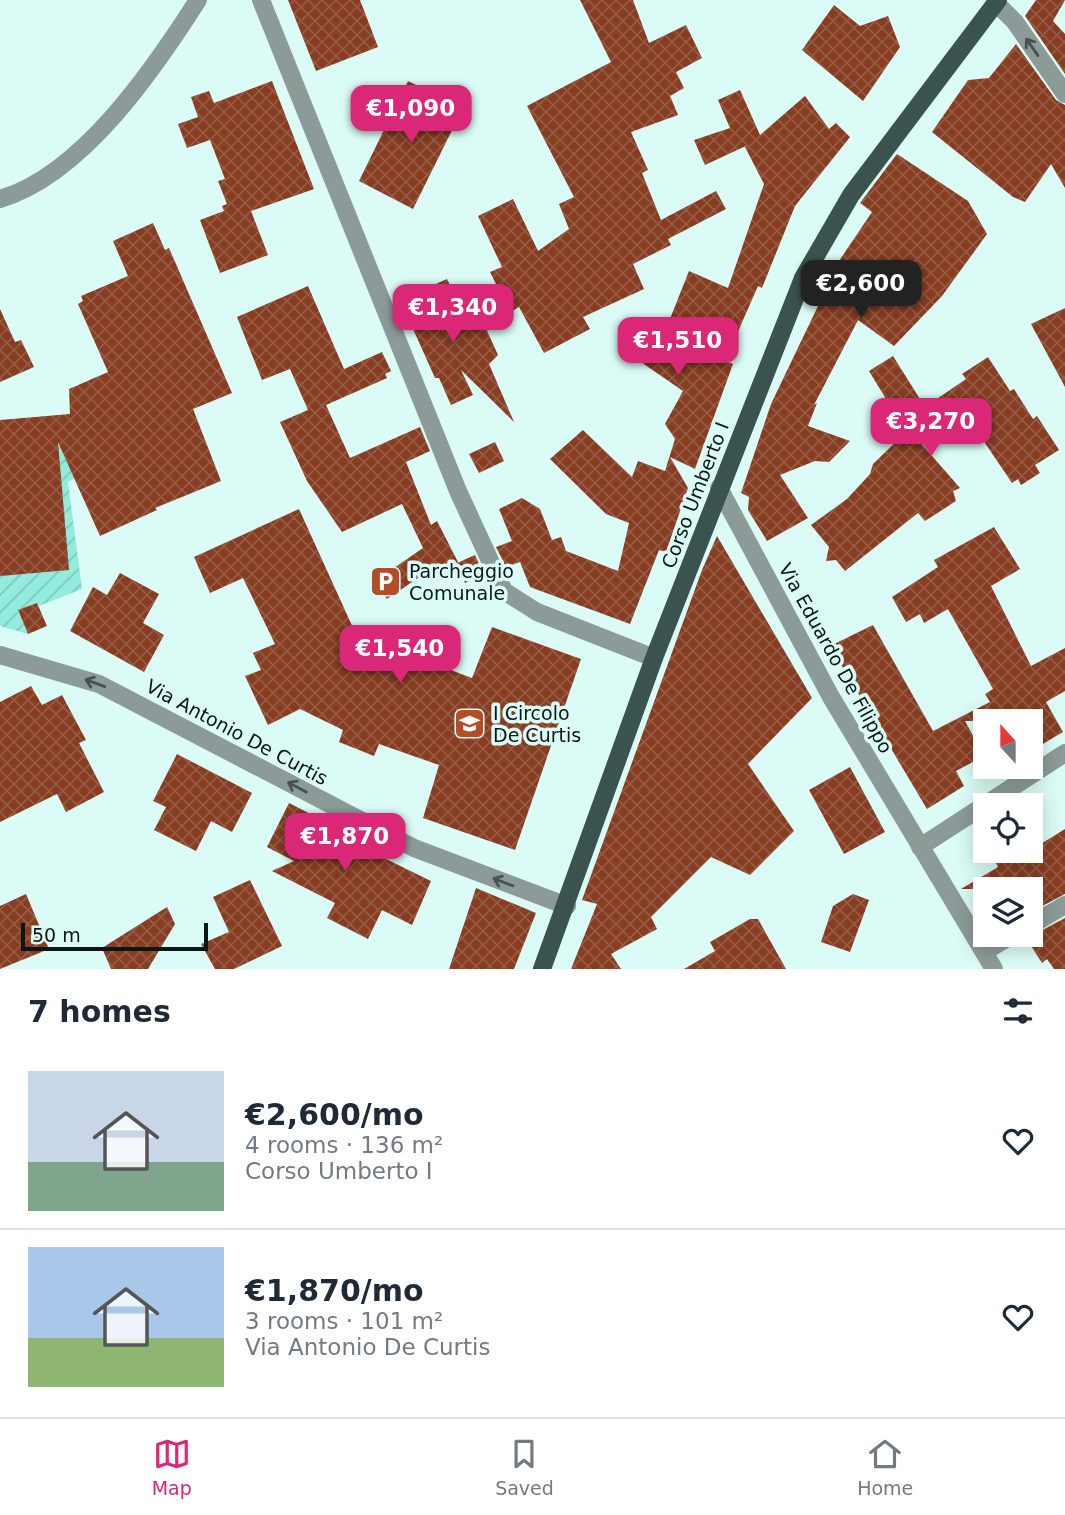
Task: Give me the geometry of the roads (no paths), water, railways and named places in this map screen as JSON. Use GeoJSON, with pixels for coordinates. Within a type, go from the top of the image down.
{"type":"FeatureCollection","features":[{"type":"Feature","properties":{"kind":"main road","name":"Corso Umberto I"},"geometry":{"type":"LineString","coordinates":[[542,969],[567,906],[654,658],[803,278],[850,195],[997,2]]}},
{"type":"Feature","properties":{"kind":"street"},"geometry":{"type":"LineString","coordinates":[[0,199],[13,195],[53,172],[103,127],[153,70],[198,0]]}},
{"type":"Feature","properties":{"kind":"street"},"geometry":{"type":"LineString","coordinates":[[261,0],[458,491],[504,591],[537,612],[654,658]]}},
{"type":"Feature","properties":{"kind":"street"},"geometry":{"type":"LineString","coordinates":[[997,2],[1015,22],[1065,94]]}},
{"type":"Feature","properties":{"kind":"street","name":"Via Eduardo De Filippo"},"geometry":{"type":"LineString","coordinates":[[719,488],[831,697],[994,969]]}},
{"type":"Feature","properties":{"kind":"street","name":"Via Antonio De Curtis"},"geometry":{"type":"LineString","coordinates":[[0,655],[99,684],[414,848],[567,906]]}},
{"type":"Feature","properties":{"kind":"street"},"geometry":{"type":"LineString","coordinates":[[920,847],[1065,753]]}},
{"type":"Feature","properties":{"kind":"street"},"geometry":{"type":"LineString","coordinates":[[1043,918],[1065,905]]}},
{"type":"Feature","properties":{"kind":"street"},"geometry":{"type":"LineString","coordinates":[[984,952],[992,947]]}},
{"type":"Feature","properties":{"kind":"place","name":"Parcheggio Comunale"},"geometry":{"type":"Point","coordinates":[386,582]}},
{"type":"Feature","properties":{"kind":"place","name":"I Circolo De Curtis"},"geometry":{"type":"Point","coordinates":[470,724]}}]}
